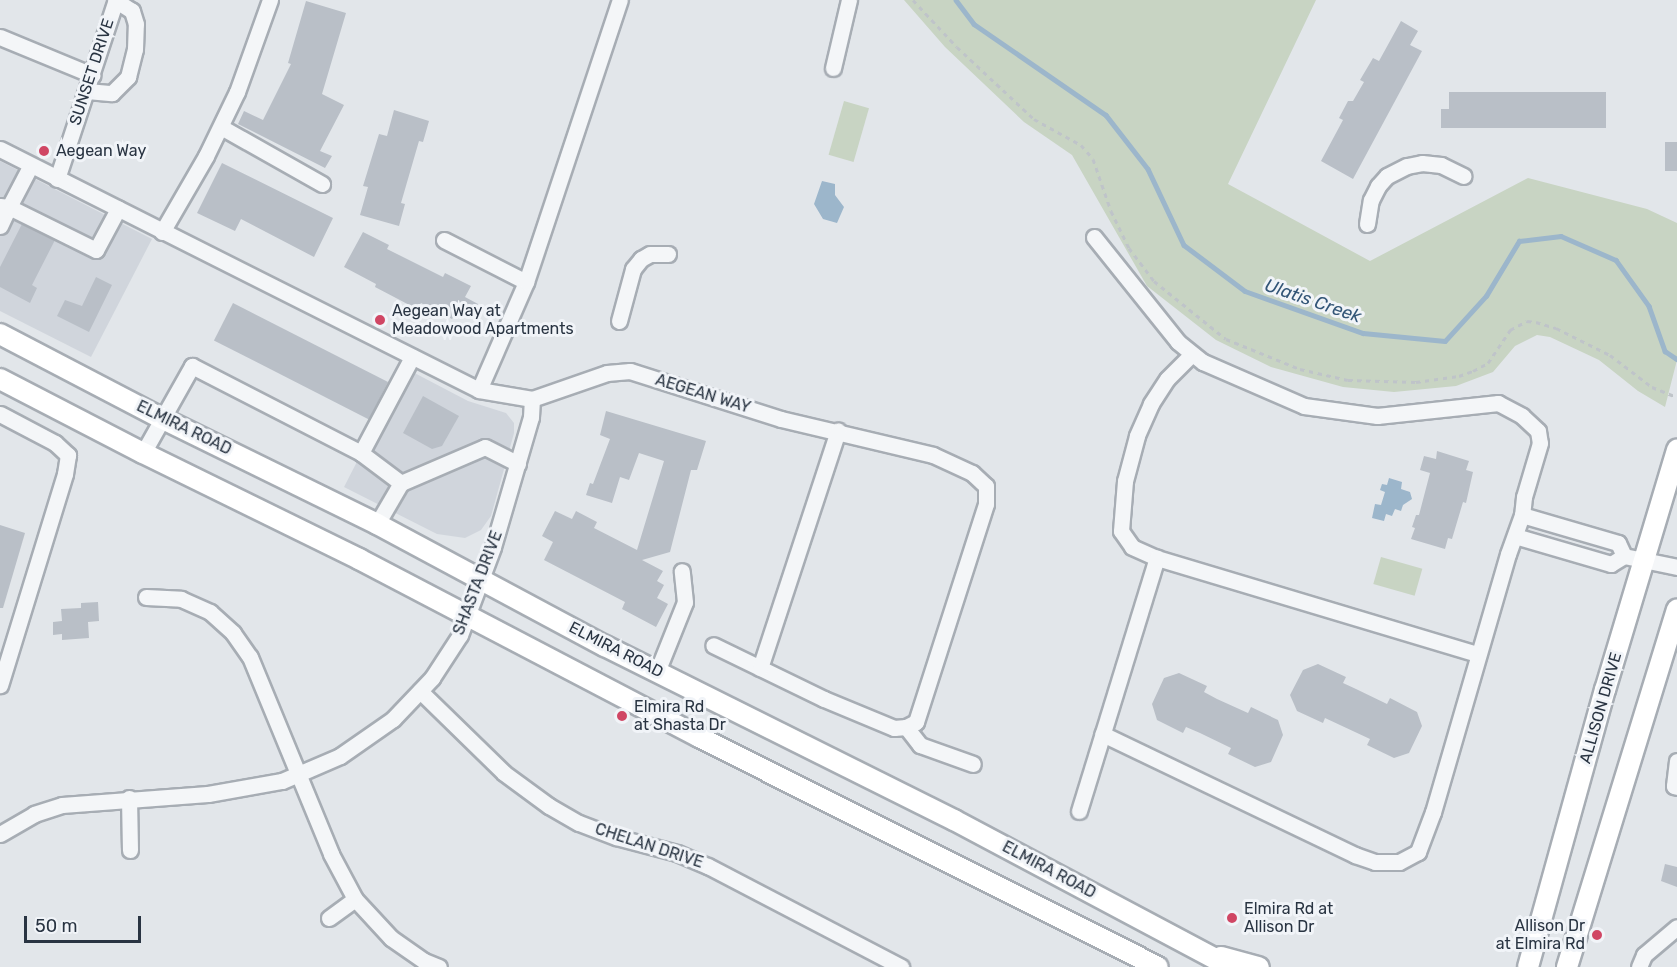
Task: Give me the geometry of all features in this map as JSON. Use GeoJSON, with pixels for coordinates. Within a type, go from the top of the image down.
{"type":"FeatureCollection","features":[{"type":"Feature","properties":{"kind":"main road","name":"ELMIRA ROAD"},"geometry":{"type":"LineString","coordinates":[[0,334],[161,418],[377,524],[657,672],[954,820],[1211,955],[1229,967]]}},
{"type":"Feature","properties":{"kind":"main road"},"geometry":{"type":"LineString","coordinates":[[0,378],[143,453],[359,559],[466,617],[772,774],[1158,967]]}},
{"type":"Feature","properties":{"kind":"main road","name":"ALLISON DRIVE"},"geometry":{"type":"LineString","coordinates":[[1528,967],[1677,450]]}},
{"type":"Feature","properties":{"kind":"main road"},"geometry":{"type":"LineString","coordinates":[[1567,967],[1677,610]]}},
{"type":"Feature","properties":{"kind":"main road"},"geometry":{"type":"LineString","coordinates":[[1211,955],[1259,967]]}},
{"type":"Feature","properties":{"kind":"street"},"geometry":{"type":"LineString","coordinates":[[87,91],[112,93],[128,77],[135,49],[136,24],[132,11],[116,0]]}},
{"type":"Feature","properties":{"kind":"street","name":"SUNSET DRIVE"},"geometry":{"type":"LineString","coordinates":[[57,178],[116,0]]}},
{"type":"Feature","properties":{"kind":"street"},"geometry":{"type":"LineString","coordinates":[[162,232],[237,92],[270,0]]}},
{"type":"Feature","properties":{"kind":"street"},"geometry":{"type":"LineString","coordinates":[[479,390],[526,282],[620,0]]}},
{"type":"Feature","properties":{"kind":"street"},"geometry":{"type":"LineString","coordinates":[[833,68],[849,0]]}},
{"type":"Feature","properties":{"kind":"street"},"geometry":{"type":"LineString","coordinates":[[0,37],[92,75]]}},
{"type":"Feature","properties":{"kind":"street"},"geometry":{"type":"LineString","coordinates":[[220,127],[322,184]]}},
{"type":"Feature","properties":{"kind":"street","name":"AEGEAN WAY"},"geometry":{"type":"LineString","coordinates":[[0,149],[479,390],[532,399],[607,373],[630,371],[781,419],[933,455],[972,473],[986,486],[986,504],[926,696],[916,722],[906,727]]}},
{"type":"Feature","properties":{"kind":"street"},"geometry":{"type":"LineString","coordinates":[[1367,224],[1371,200],[1378,186],[1387,176],[1407,166],[1422,163],[1442,165],[1464,176]]}},
{"type":"Feature","properties":{"kind":"street"},"geometry":{"type":"LineString","coordinates":[[0,226],[5,207],[31,165]]}},
{"type":"Feature","properties":{"kind":"street"},"geometry":{"type":"LineString","coordinates":[[5,207],[96,250],[118,209]]}},
{"type":"Feature","properties":{"kind":"street"},"geometry":{"type":"LineString","coordinates":[[1094,237],[1178,342],[1203,362],[1304,406],[1377,416],[1498,403],[1522,416],[1538,431],[1540,443],[1524,497],[1522,515],[1478,654],[1433,812],[1418,852],[1399,862],[1375,862],[1355,855],[1102,734]]}},
{"type":"Feature","properties":{"kind":"street"},"geometry":{"type":"LineString","coordinates":[[444,240],[526,282]]}},
{"type":"Feature","properties":{"kind":"street"},"geometry":{"type":"LineString","coordinates":[[619,321],[633,269],[641,259],[650,254],[668,254]]}},
{"type":"Feature","properties":{"kind":"street"},"geometry":{"type":"LineString","coordinates":[[1192,354],[1167,379],[1151,404],[1137,436],[1125,481],[1121,531],[1132,547],[1157,558],[1478,654]]}},
{"type":"Feature","properties":{"kind":"street"},"geometry":{"type":"LineString","coordinates":[[362,453],[411,357]]}},
{"type":"Feature","properties":{"kind":"street"},"geometry":{"type":"LineString","coordinates":[[143,453],[192,366],[362,453],[401,483]]}},
{"type":"Feature","properties":{"kind":"street","name":"SHASTA DRIVE"},"geometry":{"type":"LineString","coordinates":[[0,834],[34,814],[62,805],[249,789],[298,775],[340,756],[369,737],[420,691],[458,639],[492,552],[531,417],[532,399]]}},
{"type":"Feature","properties":{"kind":"street"},"geometry":{"type":"LineString","coordinates":[[0,414],[55,443],[68,455],[65,474],[0,685]]}},
{"type":"Feature","properties":{"kind":"street"},"geometry":{"type":"LineString","coordinates":[[760,668],[838,431]]}},
{"type":"Feature","properties":{"kind":"street"},"geometry":{"type":"LineString","coordinates":[[377,524],[401,483],[485,447],[518,464]]}},
{"type":"Feature","properties":{"kind":"street"},"geometry":{"type":"LineString","coordinates":[[1522,515],[1618,543],[1624,556]]}},
{"type":"Feature","properties":{"kind":"street"},"geometry":{"type":"LineString","coordinates":[[1515,536],[1611,564],[1624,556],[1677,567]]}},
{"type":"Feature","properties":{"kind":"street"},"geometry":{"type":"LineString","coordinates":[[1079,811],[1157,558]]}},
{"type":"Feature","properties":{"kind":"street"},"geometry":{"type":"LineString","coordinates":[[657,672],[685,602],[682,571]]}},
{"type":"Feature","properties":{"kind":"street"},"geometry":{"type":"LineString","coordinates":[[146,597],[181,599],[210,612],[233,633],[250,657],[331,854],[355,899],[391,938],[424,961],[439,967]]}},
{"type":"Feature","properties":{"kind":"street"},"geometry":{"type":"LineString","coordinates":[[713,645],[844,707],[894,728],[906,727],[920,745],[973,764]]}},
{"type":"Feature","properties":{"kind":"street","name":"CHELAN DRIVE"},"geometry":{"type":"LineString","coordinates":[[420,691],[504,773],[549,806],[579,823],[616,837],[677,854],[708,866],[901,967]]}},
{"type":"Feature","properties":{"kind":"street"},"geometry":{"type":"LineString","coordinates":[[1676,764],[1674,786],[1677,787]]}},
{"type":"Feature","properties":{"kind":"street"},"geometry":{"type":"LineString","coordinates":[[129,798],[130,850]]}},
{"type":"Feature","properties":{"kind":"street"},"geometry":{"type":"LineString","coordinates":[[329,918],[355,899]]}},
{"type":"Feature","properties":{"kind":"street"},"geometry":{"type":"LineString","coordinates":[[1639,967],[1644,956],[1677,927]]}},
{"type":"Feature","properties":{"kind":"path"},"geometry":{"type":"LineString","coordinates":[[913,0],[957,47],[1034,119],[1081,145],[1093,159],[1111,211],[1129,248],[1154,281],[1226,339],[1300,369],[1348,380],[1416,382],[1460,376],[1473,371],[1488,363],[1517,325],[1527,321],[1536,322],[1556,328],[1610,355],[1652,387],[1674,396]]}},
{"type":"Feature","properties":{"kind":"shaded area"},"geometry":{"type":"Polygon","coordinates":[[[0,161],[152,239],[91,357],[0,311],[0,161]]]}},
{"type":"Feature","properties":{"kind":"shaded area"},"geometry":{"type":"Polygon","coordinates":[[[405,368],[468,401],[506,413],[514,423],[514,433],[491,516],[481,530],[465,538],[437,534],[344,487],[405,368]]]}},
{"type":"Feature","properties":{"kind":"green space"},"geometry":{"type":"Polygon","coordinates":[[[904,0],[1316,0],[1228,184],[1370,261],[1528,178],[1647,209],[1677,223],[1677,360],[1665,407],[1638,391],[1599,360],[1550,337],[1537,335],[1515,346],[1493,372],[1456,386],[1394,392],[1343,387],[1271,367],[1216,340],[1147,286],[1072,155],[1024,122],[945,47],[904,0]]]}},
{"type":"Feature","properties":{"kind":"green space"},"geometry":{"type":"Polygon","coordinates":[[[844,101],[869,108],[854,162],[829,155],[844,101]]]}},
{"type":"Feature","properties":{"kind":"green space"},"geometry":{"type":"Polygon","coordinates":[[[1381,557],[1422,569],[1415,596],[1373,584],[1381,557]]]}},
{"type":"Feature","properties":{"kind":"water"},"geometry":{"type":"Polygon","coordinates":[[[822,181],[835,184],[835,195],[844,207],[837,223],[823,219],[814,204],[822,181]]]}},
{"type":"Feature","properties":{"kind":"water"},"geometry":{"type":"Polygon","coordinates":[[[1389,478],[1402,482],[1401,489],[1410,492],[1412,499],[1403,505],[1401,511],[1395,509],[1392,516],[1386,514],[1384,521],[1372,518],[1375,504],[1381,505],[1385,492],[1380,490],[1382,484],[1387,485],[1389,478]]]}},
{"type":"Feature","properties":{"kind":"building"},"geometry":{"type":"Polygon","coordinates":[[[306,1],[346,13],[322,94],[344,105],[320,151],[332,156],[325,168],[238,124],[244,111],[263,120],[291,64],[288,63],[306,1]]]}},
{"type":"Feature","properties":{"kind":"building"},"geometry":{"type":"Polygon","coordinates":[[[1401,21],[1418,31],[1410,45],[1422,51],[1353,179],[1321,161],[1343,120],[1339,118],[1348,101],[1353,101],[1364,82],[1360,80],[1373,58],[1379,61],[1401,21]]]}},
{"type":"Feature","properties":{"kind":"building"},"geometry":{"type":"Polygon","coordinates":[[[1449,92],[1606,92],[1606,128],[1441,128],[1441,109],[1449,109],[1449,92]]]}},
{"type":"Feature","properties":{"kind":"building"},"geometry":{"type":"Polygon","coordinates":[[[394,110],[429,121],[423,142],[419,141],[401,203],[405,204],[399,226],[360,215],[368,187],[363,186],[379,134],[387,136],[394,110]]]}},
{"type":"Feature","properties":{"kind":"building"},"geometry":{"type":"Polygon","coordinates":[[[1665,142],[1677,142],[1677,171],[1665,171],[1665,142]]]}},
{"type":"Feature","properties":{"kind":"building"},"geometry":{"type":"Polygon","coordinates":[[[222,163],[333,218],[314,257],[241,219],[235,231],[197,213],[222,163]]]}},
{"type":"Feature","properties":{"kind":"building"},"geometry":{"type":"Polygon","coordinates":[[[22,224],[55,240],[32,285],[37,288],[30,303],[0,287],[0,267],[22,224]]]}},
{"type":"Feature","properties":{"kind":"building"},"geometry":{"type":"Polygon","coordinates":[[[363,232],[389,245],[387,249],[443,277],[445,273],[471,286],[465,297],[478,304],[470,319],[456,312],[452,319],[421,303],[417,309],[375,287],[376,284],[344,267],[363,232]]]}},
{"type":"Feature","properties":{"kind":"building"},"geometry":{"type":"Polygon","coordinates":[[[96,277],[112,285],[89,332],[57,316],[65,300],[82,306],[96,277]]]}},
{"type":"Feature","properties":{"kind":"building"},"geometry":{"type":"Polygon","coordinates":[[[233,303],[388,382],[369,419],[214,340],[233,303]]]}},
{"type":"Feature","properties":{"kind":"building"},"geometry":{"type":"Polygon","coordinates":[[[423,396],[459,416],[442,446],[432,449],[403,433],[423,396]]]}},
{"type":"Feature","properties":{"kind":"building"},"geometry":{"type":"Polygon","coordinates":[[[606,411],[706,441],[697,470],[691,470],[670,552],[642,560],[663,571],[657,581],[664,585],[657,598],[668,604],[656,627],[622,609],[625,602],[544,560],[553,542],[542,536],[555,511],[572,519],[576,511],[597,522],[594,528],[637,550],[664,461],[639,453],[629,480],[620,477],[612,503],[586,495],[590,483],[593,484],[610,439],[600,435],[606,411]]]}},
{"type":"Feature","properties":{"kind":"building"},"geometry":{"type":"Polygon","coordinates":[[[1437,451],[1469,461],[1466,470],[1473,472],[1466,503],[1463,502],[1452,539],[1448,538],[1445,549],[1411,539],[1415,528],[1412,527],[1416,515],[1419,515],[1430,473],[1420,470],[1424,456],[1436,459],[1437,451]]]}},
{"type":"Feature","properties":{"kind":"building"},"geometry":{"type":"Polygon","coordinates":[[[0,525],[25,533],[3,608],[0,608],[0,525]]]}},
{"type":"Feature","properties":{"kind":"building"},"geometry":{"type":"Polygon","coordinates":[[[98,602],[99,621],[88,622],[89,638],[62,640],[62,634],[53,635],[53,622],[62,621],[61,609],[81,608],[81,603],[98,602]]]}},
{"type":"Feature","properties":{"kind":"building"},"geometry":{"type":"Polygon","coordinates":[[[1318,664],[1346,677],[1343,683],[1387,704],[1390,698],[1417,712],[1422,726],[1409,753],[1394,758],[1367,745],[1370,739],[1325,718],[1323,723],[1297,711],[1290,695],[1303,670],[1318,664]]]}},
{"type":"Feature","properties":{"kind":"building"},"geometry":{"type":"Polygon","coordinates":[[[1179,673],[1207,686],[1204,692],[1217,699],[1248,713],[1251,707],[1278,720],[1283,735],[1271,762],[1255,767],[1228,754],[1231,748],[1200,733],[1186,727],[1183,733],[1157,720],[1152,704],[1164,678],[1179,673]]]}},
{"type":"Feature","properties":{"kind":"building"},"geometry":{"type":"Polygon","coordinates":[[[1665,864],[1677,867],[1677,887],[1661,881],[1665,864]]]}},
{"type":"Feature","properties":{"kind":"waterway","name":"Ulatis Creek"},"geometry":{"type":"LineString","coordinates":[[956,0],[974,24],[1106,115],[1148,169],[1184,245],[1245,291],[1363,333],[1445,341],[1486,296],[1519,241],[1561,236],[1616,260],[1649,306],[1665,351],[1677,359]]}},
{"type":"Feature","properties":{"kind":"place","name":"Aegean Way"},"geometry":{"type":"Point","coordinates":[44,151]}},
{"type":"Feature","properties":{"kind":"place","name":"Aegean Way at Meadowood Apartments"},"geometry":{"type":"Point","coordinates":[380,320]}},
{"type":"Feature","properties":{"kind":"place","name":"Elmira Rd at Shasta Dr"},"geometry":{"type":"Point","coordinates":[622,716]}},
{"type":"Feature","properties":{"kind":"place","name":"Elmira Rd at Allison Dr"},"geometry":{"type":"Point","coordinates":[1232,918]}},
{"type":"Feature","properties":{"kind":"place","name":"Allison Dr at Elmira Rd"},"geometry":{"type":"Point","coordinates":[1597,935]}}]}
